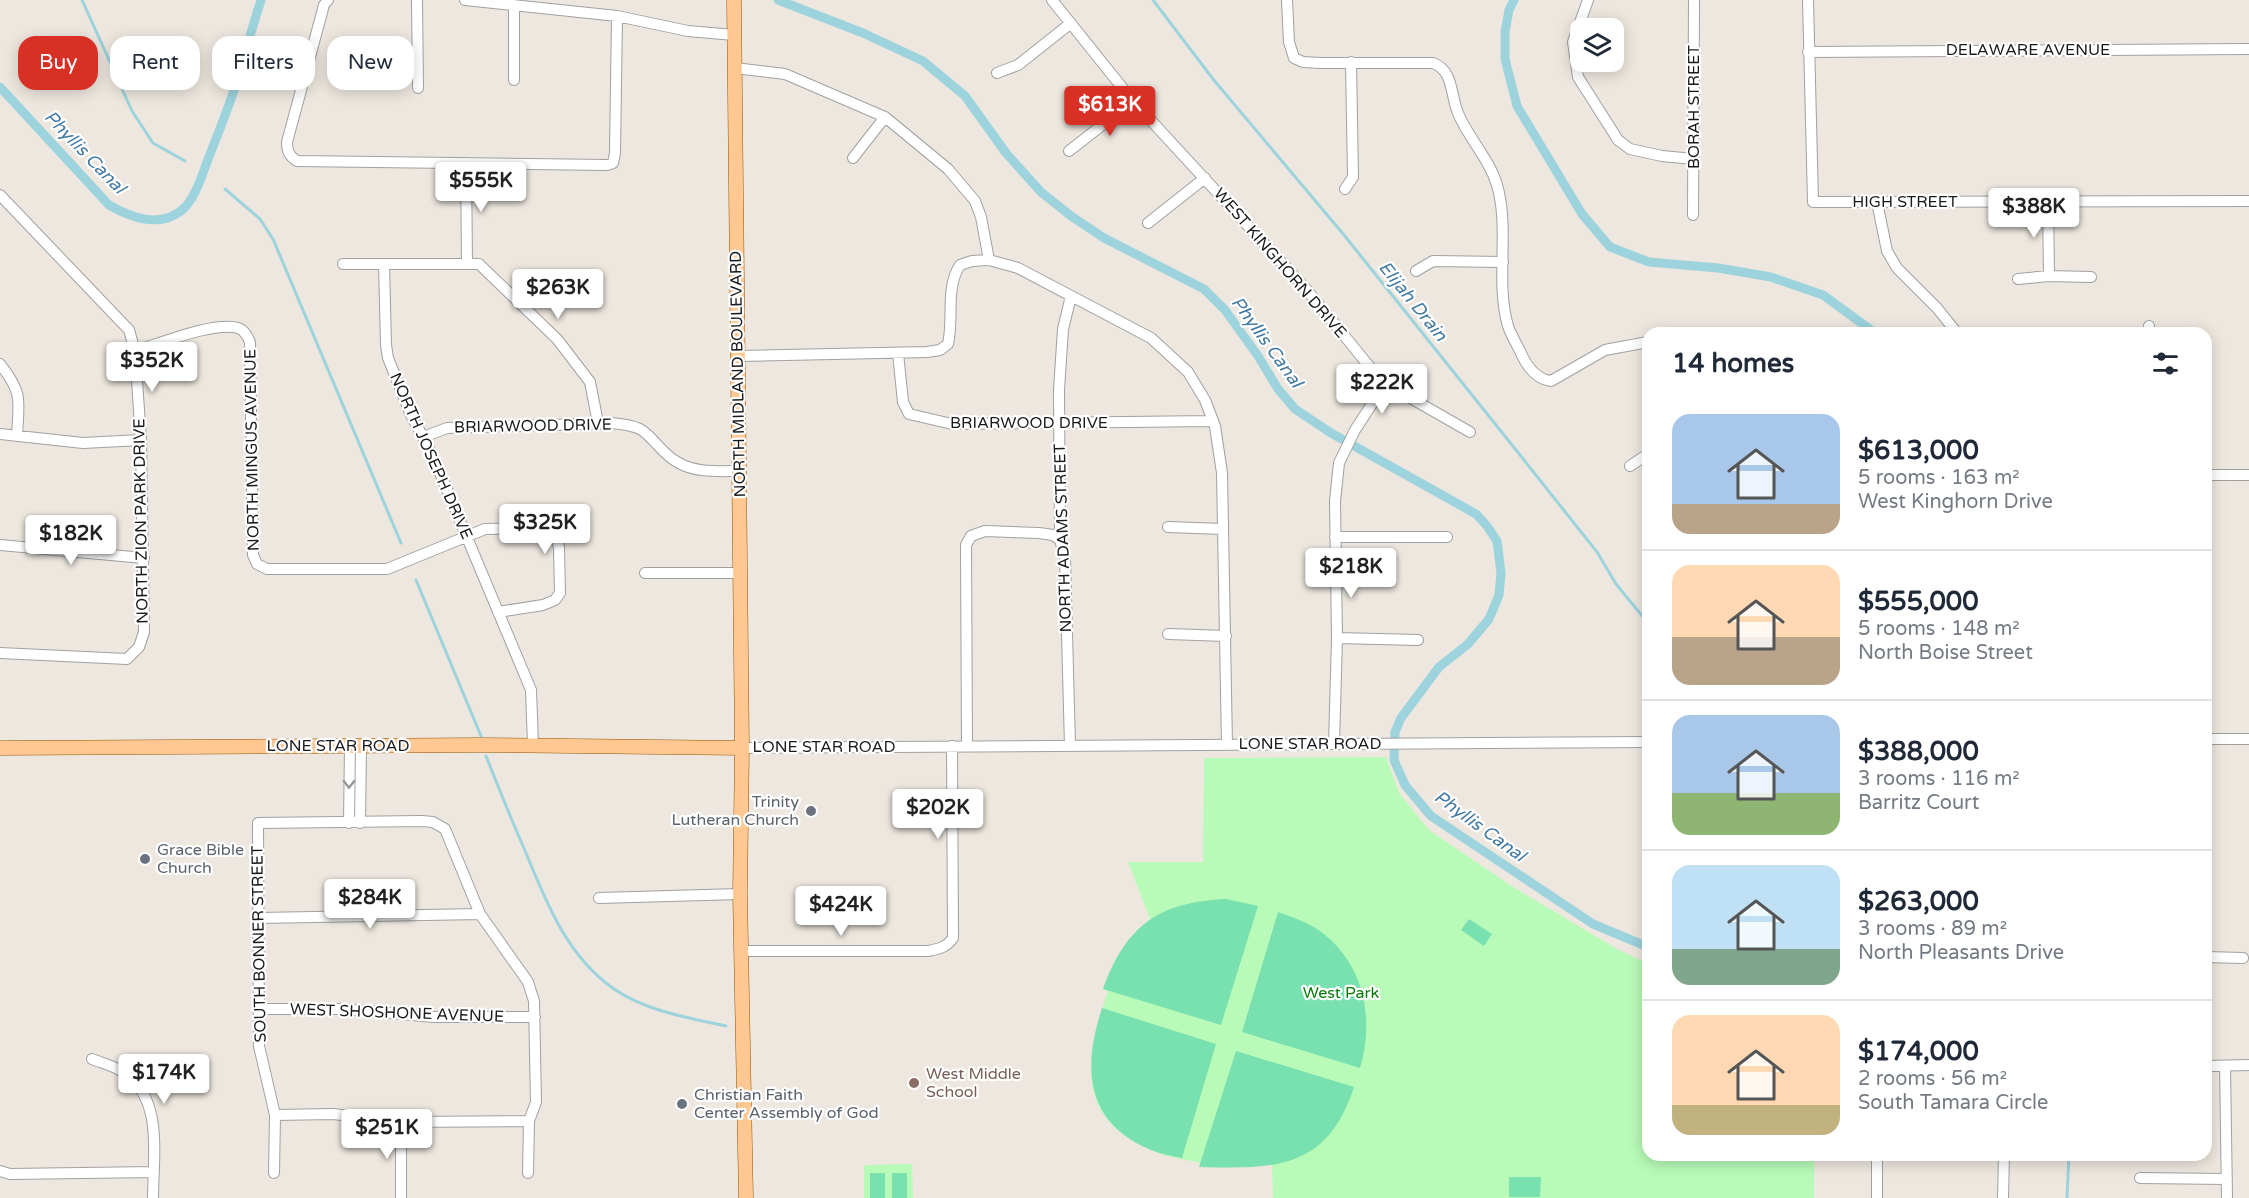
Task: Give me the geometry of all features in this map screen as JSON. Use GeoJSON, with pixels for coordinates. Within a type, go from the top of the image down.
{"type":"FeatureCollection","features":[{"type":"Feature","properties":{"kind":"main road","name":"NORTH MIDLAND BOULEVARD"},"geometry":{"type":"LineString","coordinates":[[734,0],[742,748],[740,894],[746,1198]]}},
{"type":"Feature","properties":{"kind":"main road","name":"LONE STAR ROAD"},"geometry":{"type":"LineString","coordinates":[[0,748],[533,745],[742,748]]}},
{"type":"Feature","properties":{"kind":"street"},"geometry":{"type":"LineString","coordinates":[[328,0],[324,5],[286,142],[291,157],[297,161],[596,166],[613,163],[617,15]]}},
{"type":"Feature","properties":{"kind":"street"},"geometry":{"type":"LineString","coordinates":[[417,0],[418,88]]}},
{"type":"Feature","properties":{"kind":"street"},"geometry":{"type":"LineString","coordinates":[[465,0],[617,15],[688,31],[734,35]]}},
{"type":"Feature","properties":{"kind":"street","name":"WEST KINGHORN DRIVE"},"geometry":{"type":"LineString","coordinates":[[1053,0],[1133,101],[1307,290],[1373,371],[1407,396],[1470,432]]}},
{"type":"Feature","properties":{"kind":"street"},"geometry":{"type":"LineString","coordinates":[[1287,0],[1289,42],[1294,58],[1303,62],[1432,63],[1442,67],[1448,75],[1458,113],[1497,183],[1501,201],[1503,288],[1508,326],[1527,366],[1543,380],[1551,381],[1605,350],[1642,343]]}},
{"type":"Feature","properties":{"kind":"street"},"geometry":{"type":"LineString","coordinates":[[1588,0],[1576,33],[1573,53],[1578,77],[1618,140],[1630,148],[1662,156],[1694,159]]}},
{"type":"Feature","properties":{"kind":"street","name":"BORAH STREET"},"geometry":{"type":"LineString","coordinates":[[1693,215],[1694,0]]}},
{"type":"Feature","properties":{"kind":"street"},"geometry":{"type":"LineString","coordinates":[[1808,0],[1808,52]]}},
{"type":"Feature","properties":{"kind":"street"},"geometry":{"type":"LineString","coordinates":[[514,5],[514,80]]}},
{"type":"Feature","properties":{"kind":"street"},"geometry":{"type":"LineString","coordinates":[[997,73],[1018,65],[1071,23]]}},
{"type":"Feature","properties":{"kind":"street","name":"DELAWARE AVENUE"},"geometry":{"type":"LineString","coordinates":[[1808,52],[2249,49]]}},
{"type":"Feature","properties":{"kind":"street","name":"HIGH STREET"},"geometry":{"type":"LineString","coordinates":[[1808,52],[1813,202],[2249,201]]}},
{"type":"Feature","properties":{"kind":"street"},"geometry":{"type":"LineString","coordinates":[[1345,189],[1353,177],[1352,62]]}},
{"type":"Feature","properties":{"kind":"street"},"geometry":{"type":"LineString","coordinates":[[735,68],[785,74],[885,117],[948,169],[975,201],[981,217],[989,260]]}},
{"type":"Feature","properties":{"kind":"street"},"geometry":{"type":"LineString","coordinates":[[1069,151],[1133,101]]}},
{"type":"Feature","properties":{"kind":"street"},"geometry":{"type":"LineString","coordinates":[[853,158],[885,117]]}},
{"type":"Feature","properties":{"kind":"street"},"geometry":{"type":"LineString","coordinates":[[466,163],[467,263]]}},
{"type":"Feature","properties":{"kind":"street","name":"WEST KINGHORN DRIVE"},"geometry":{"type":"LineString","coordinates":[[1148,223],[1205,178]]}},
{"type":"Feature","properties":{"kind":"street"},"geometry":{"type":"LineString","coordinates":[[2048,201],[2049,276]]}},
{"type":"Feature","properties":{"kind":"street","name":"NORTH ZION PARK DRIVE"},"geometry":{"type":"LineString","coordinates":[[0,653],[127,659],[139,647],[144,632],[141,440],[135,351],[129,330],[2,202]]}},
{"type":"Feature","properties":{"kind":"street"},"geometry":{"type":"LineString","coordinates":[[1877,202],[1887,251],[1897,268],[1937,308],[1952,327]]}},
{"type":"Feature","properties":{"kind":"street"},"geometry":{"type":"LineString","coordinates":[[738,356],[940,350],[948,344],[952,328],[954,274],[960,265],[989,260],[1018,268],[1151,338],[1188,372],[1205,400],[1213,421],[1222,473],[1227,745]]}},
{"type":"Feature","properties":{"kind":"street"},"geometry":{"type":"LineString","coordinates":[[1416,271],[1433,261],[1503,262]]}},
{"type":"Feature","properties":{"kind":"street"},"geometry":{"type":"LineString","coordinates":[[343,264],[479,264],[557,339],[590,382],[598,423]]}},
{"type":"Feature","properties":{"kind":"street","name":"NORTH JOSEPH DRIVE"},"geometry":{"type":"LineString","coordinates":[[384,264],[388,358],[531,690],[533,745]]}},
{"type":"Feature","properties":{"kind":"street"},"geometry":{"type":"LineString","coordinates":[[2018,279],[2049,276],[2091,277]]}},
{"type":"Feature","properties":{"kind":"street","name":"NORTH ADAMS STREET"},"geometry":{"type":"LineString","coordinates":[[1070,746],[1065,558],[1060,540],[1059,424],[1063,329],[1071,296]]}},
{"type":"Feature","properties":{"kind":"street","name":"NORTH MINGUS AVENUE"},"geometry":{"type":"LineString","coordinates":[[135,351],[210,328],[238,328],[247,335],[250,342],[253,555],[257,564],[267,569],[387,569],[466,535]]}},
{"type":"Feature","properties":{"kind":"street","name":"BRIARWOOD DRIVE"},"geometry":{"type":"LineString","coordinates":[[898,353],[903,402],[909,414],[952,424],[1213,421]]}},
{"type":"Feature","properties":{"kind":"street"},"geometry":{"type":"LineString","coordinates":[[0,364],[17,388],[19,401],[17,435]]}},
{"type":"Feature","properties":{"kind":"street"},"geometry":{"type":"LineString","coordinates":[[1334,744],[1337,638],[1335,501],[1339,463],[1353,434],[1388,381]]}},
{"type":"Feature","properties":{"kind":"street","name":"BRIARWOOD DRIVE"},"geometry":{"type":"LineString","coordinates":[[423,437],[447,428],[598,423],[628,425],[641,430],[662,453],[680,464],[703,470],[739,471]]}},
{"type":"Feature","properties":{"kind":"street"},"geometry":{"type":"LineString","coordinates":[[0,434],[55,442],[141,440]]}},
{"type":"Feature","properties":{"kind":"street"},"geometry":{"type":"LineString","coordinates":[[1630,466],[1642,458]]}},
{"type":"Feature","properties":{"kind":"street"},"geometry":{"type":"LineString","coordinates":[[2212,475],[2249,475]]}},
{"type":"Feature","properties":{"kind":"street"},"geometry":{"type":"LineString","coordinates":[[1168,527],[1223,529]]}},
{"type":"Feature","properties":{"kind":"street"},"geometry":{"type":"LineString","coordinates":[[466,535],[485,529],[536,528],[550,531],[556,538],[559,547],[560,593],[555,600],[543,605],[498,612]]}},
{"type":"Feature","properties":{"kind":"street"},"geometry":{"type":"LineString","coordinates":[[967,746],[966,545],[971,536],[985,531],[1039,533],[1053,535],[1060,540]]}},
{"type":"Feature","properties":{"kind":"street"},"geometry":{"type":"LineString","coordinates":[[1335,537],[1447,537]]}},
{"type":"Feature","properties":{"kind":"street"},"geometry":{"type":"LineString","coordinates":[[0,545],[144,558]]}},
{"type":"Feature","properties":{"kind":"street"},"geometry":{"type":"LineString","coordinates":[[645,573],[740,573]]}},
{"type":"Feature","properties":{"kind":"street"},"geometry":{"type":"LineString","coordinates":[[1168,634],[1226,636]]}},
{"type":"Feature","properties":{"kind":"street"},"geometry":{"type":"LineString","coordinates":[[1337,638],[1418,640]]}},
{"type":"Feature","properties":{"kind":"street"},"geometry":{"type":"LineString","coordinates":[[2212,740],[2249,739]]}},
{"type":"Feature","properties":{"kind":"street","name":"LONE STAR ROAD"},"geometry":{"type":"LineString","coordinates":[[742,748],[1642,742]]}},
{"type":"Feature","properties":{"kind":"street"},"geometry":{"type":"LineString","coordinates":[[356,746],[354,823],[422,821],[433,822],[445,829],[480,914],[528,982],[534,1001],[536,1102],[529,1121],[528,1173]]}},
{"type":"Feature","properties":{"kind":"street"},"geometry":{"type":"LineString","coordinates":[[742,951],[928,951],[944,948],[952,938],[952,746]]}},
{"type":"Feature","properties":{"kind":"street","name":"SOUTH BONNER STREET"},"geometry":{"type":"LineString","coordinates":[[274,1173],[275,1115],[260,1046],[258,823],[354,823]]}},
{"type":"Feature","properties":{"kind":"street"},"geometry":{"type":"LineString","coordinates":[[599,898],[740,894]]}},
{"type":"Feature","properties":{"kind":"street"},"geometry":{"type":"LineString","coordinates":[[259,918],[480,914]]}},
{"type":"Feature","properties":{"kind":"street"},"geometry":{"type":"LineString","coordinates":[[2212,957],[2243,958]]}},
{"type":"Feature","properties":{"kind":"street","name":"WEST SHOSHONE AVENUE"},"geometry":{"type":"LineString","coordinates":[[259,1009],[346,1009],[434,1017],[535,1017]]}},
{"type":"Feature","properties":{"kind":"street"},"geometry":{"type":"LineString","coordinates":[[92,1059],[123,1071],[138,1084],[149,1103],[153,1122],[153,1198]]}},
{"type":"Feature","properties":{"kind":"street"},"geometry":{"type":"LineString","coordinates":[[2212,1066],[2249,1065]]}},
{"type":"Feature","properties":{"kind":"street"},"geometry":{"type":"LineString","coordinates":[[2225,1066],[2227,1198]]}},
{"type":"Feature","properties":{"kind":"street"},"geometry":{"type":"LineString","coordinates":[[275,1115],[333,1114],[401,1122],[529,1121]]}},
{"type":"Feature","properties":{"kind":"street"},"geometry":{"type":"LineString","coordinates":[[401,1122],[401,1198]]}},
{"type":"Feature","properties":{"kind":"street"},"geometry":{"type":"LineString","coordinates":[[1877,1161],[1877,1198]]}},
{"type":"Feature","properties":{"kind":"street"},"geometry":{"type":"LineString","coordinates":[[2003,1198],[2004,1161]]}},
{"type":"Feature","properties":{"kind":"street"},"geometry":{"type":"LineString","coordinates":[[0,1171],[10,1174],[153,1172]]}},
{"type":"Feature","properties":{"kind":"street"},"geometry":{"type":"LineString","coordinates":[[2140,1178],[2227,1179]]}},
{"type":"Feature","properties":{"kind":"green space","name":"West Park"},"geometry":{"type":"Polygon","coordinates":[[[1386,757],[1399,793],[1429,830],[1513,887],[1617,949],[1642,961],[1642,1161],[1814,1161],[1814,1198],[1273,1198],[1272,1165],[1199,1167],[1200,1163],[1151,1150],[1126,1136],[1108,1121],[1097,1103],[1092,1083],[1091,1062],[1094,1039],[1108,991],[1103,989],[1121,951],[1150,919],[1128,862],[1203,862],[1204,758],[1386,757]]]}},
{"type":"Feature","properties":{"kind":"green space"},"geometry":{"type":"Polygon","coordinates":[[[1226,899],[1258,906],[1221,1025],[1103,989],[1122,949],[1148,922],[1163,912],[1181,905],[1226,899]]]}},
{"type":"Feature","properties":{"kind":"green space"},"geometry":{"type":"Polygon","coordinates":[[[1278,912],[1305,922],[1320,931],[1335,944],[1356,975],[1366,1012],[1364,1049],[1360,1068],[1242,1032],[1278,912]]]}},
{"type":"Feature","properties":{"kind":"green space"},"geometry":{"type":"Polygon","coordinates":[[[1469,919],[1492,934],[1484,946],[1461,930],[1469,919]]]}},
{"type":"Feature","properties":{"kind":"green space"},"geometry":{"type":"Polygon","coordinates":[[[1102,1008],[1216,1044],[1182,1158],[1166,1155],[1129,1139],[1113,1125],[1102,1109],[1095,1092],[1092,1052],[1102,1008]]]}},
{"type":"Feature","properties":{"kind":"green space"},"geometry":{"type":"Polygon","coordinates":[[[1236,1051],[1354,1087],[1343,1114],[1329,1135],[1313,1149],[1295,1159],[1251,1167],[1199,1167],[1236,1051]]]}},
{"type":"Feature","properties":{"kind":"green space"},"geometry":{"type":"Polygon","coordinates":[[[912,1164],[913,1198],[864,1198],[864,1165],[912,1164]]]}},
{"type":"Feature","properties":{"kind":"green space"},"geometry":{"type":"Polygon","coordinates":[[[870,1173],[885,1173],[885,1198],[870,1198],[870,1173]]]}},
{"type":"Feature","properties":{"kind":"green space"},"geometry":{"type":"Polygon","coordinates":[[[892,1173],[907,1173],[907,1198],[892,1198],[892,1173]]]}},
{"type":"Feature","properties":{"kind":"green space"},"geometry":{"type":"Polygon","coordinates":[[[1509,1177],[1541,1177],[1540,1197],[1509,1197],[1509,1177]]]}},
{"type":"Feature","properties":{"kind":"waterway"},"geometry":{"type":"LineString","coordinates":[[82,0],[132,111],[153,143],[185,161]]}},
{"type":"Feature","properties":{"kind":"waterway","name":"Phyllis Canal"},"geometry":{"type":"LineString","coordinates":[[0,87],[109,205],[135,217],[164,219],[182,210],[198,185],[233,93],[261,0]]}},
{"type":"Feature","properties":{"kind":"waterway","name":"Phyllis Canal"},"geometry":{"type":"LineString","coordinates":[[778,0],[863,33],[923,61],[965,96],[1006,153],[1041,192],[1104,238],[1204,289],[1225,310],[1278,389],[1295,409],[1331,433],[1476,514],[1487,526],[1497,541],[1501,573],[1499,595],[1489,619],[1468,644],[1439,667],[1401,718],[1395,732],[1394,760],[1405,785],[1431,816],[1593,924],[1642,944]]}},
{"type":"Feature","properties":{"kind":"waterway","name":"Elijah Drain"},"geometry":{"type":"LineString","coordinates":[[1153,0],[1213,79],[1344,235],[1520,455],[1597,552],[1616,584],[1642,616]]}},
{"type":"Feature","properties":{"kind":"waterway","name":"Phyllis Canal"},"geometry":{"type":"LineString","coordinates":[[1514,0],[1509,10],[1505,32],[1505,59],[1517,106],[1582,214],[1610,247],[1649,262],[1718,268],[1771,277],[1823,295],[1867,327]]}},
{"type":"Feature","properties":{"kind":"waterway"},"geometry":{"type":"LineString","coordinates":[[225,189],[260,219],[273,239],[401,543]]}},
{"type":"Feature","properties":{"kind":"waterway"},"geometry":{"type":"LineString","coordinates":[[416,580],[481,736]]}},
{"type":"Feature","properties":{"kind":"waterway"},"geometry":{"type":"LineString","coordinates":[[486,756],[542,891],[560,928],[583,961],[598,976],[626,997],[668,1013],[726,1026]]}},
{"type":"Feature","properties":{"kind":"waterway","name":"Elijah Drain"},"geometry":{"type":"LineString","coordinates":[[2067,1198],[2069,1161]]}},
{"type":"Feature","properties":{"kind":"place","name":"Trinity Lutheran Church"},"geometry":{"type":"Point","coordinates":[811,811]}},
{"type":"Feature","properties":{"kind":"place","name":"Grace Bible Church"},"geometry":{"type":"Point","coordinates":[145,859]}},
{"type":"Feature","properties":{"kind":"place","name":"West Middle School"},"geometry":{"type":"Point","coordinates":[914,1083]}},
{"type":"Feature","properties":{"kind":"place","name":"Christian Faith Center Assembly of God"},"geometry":{"type":"Point","coordinates":[682,1104]}}]}
